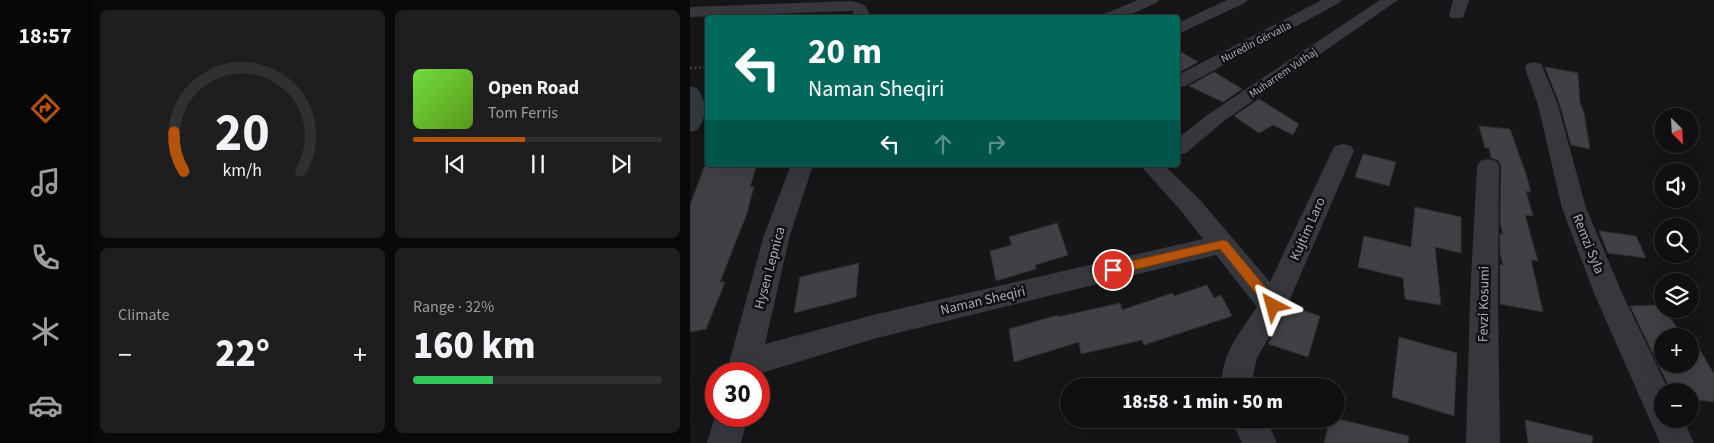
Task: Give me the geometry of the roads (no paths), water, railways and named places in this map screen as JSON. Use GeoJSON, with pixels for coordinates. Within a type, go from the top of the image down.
{"type":"FeatureCollection","features":[{"type":"Feature","properties":{"kind":"street"},"geometry":{"type":"LineString","coordinates":[[1115,15],[1151,0]]}},
{"type":"Feature","properties":{"kind":"street"},"geometry":{"type":"LineString","coordinates":[[1180,28],[1240,0]]}},
{"type":"Feature","properties":{"kind":"street","name":"Nuredin Gërvalla"},"geometry":{"type":"LineString","coordinates":[[1180,81],[1334,0]]}},
{"type":"Feature","properties":{"kind":"street","name":"Muharrem Vuthaj"},"geometry":{"type":"LineString","coordinates":[[1180,146],[1217,117],[1390,0]]}},
{"type":"Feature","properties":{"kind":"street"},"geometry":{"type":"LineString","coordinates":[[690,12],[851,6],[858,7],[862,15]]}},
{"type":"Feature","properties":{"kind":"street","name":"Remzi Syla"},"geometry":{"type":"LineString","coordinates":[[1534,68],[1548,105],[1574,208],[1608,293],[1654,394]]}},
{"type":"Feature","properties":{"kind":"street"},"geometry":{"type":"LineString","coordinates":[[690,92],[695,99],[696,109],[690,126]]}},
{"type":"Feature","properties":{"kind":"street","name":"Kujtim Laro"},"geometry":{"type":"LineString","coordinates":[[1237,378],[1242,355],[1273,306],[1342,151]]}},
{"type":"Feature","properties":{"kind":"street","name":"Fevzi Kosumi"},"geometry":{"type":"LineString","coordinates":[[1483,443],[1484,299],[1488,166]]}},
{"type":"Feature","properties":{"kind":"street","name":"Hysen Lepnica"},"geometry":{"type":"LineString","coordinates":[[745,362],[777,235],[801,167]]}},
{"type":"Feature","properties":{"kind":"street"},"geometry":{"type":"LineString","coordinates":[[1154,167],[1191,206],[1273,306]]}},
{"type":"Feature","properties":{"kind":"street","name":"Naman Sheqiri"},"geometry":{"type":"LineString","coordinates":[[763,362],[877,326],[1223,244]]}},
{"type":"Feature","properties":{"kind":"street"},"geometry":{"type":"LineString","coordinates":[[724,443],[728,427]]}},
{"type":"Feature","properties":{"kind":"street"},"geometry":{"type":"LineString","coordinates":[[1252,428],[1260,443]]}},
{"type":"Feature","properties":{"kind":"street"},"geometry":{"type":"LineString","coordinates":[[1670,428],[1676,443]]}}]}
